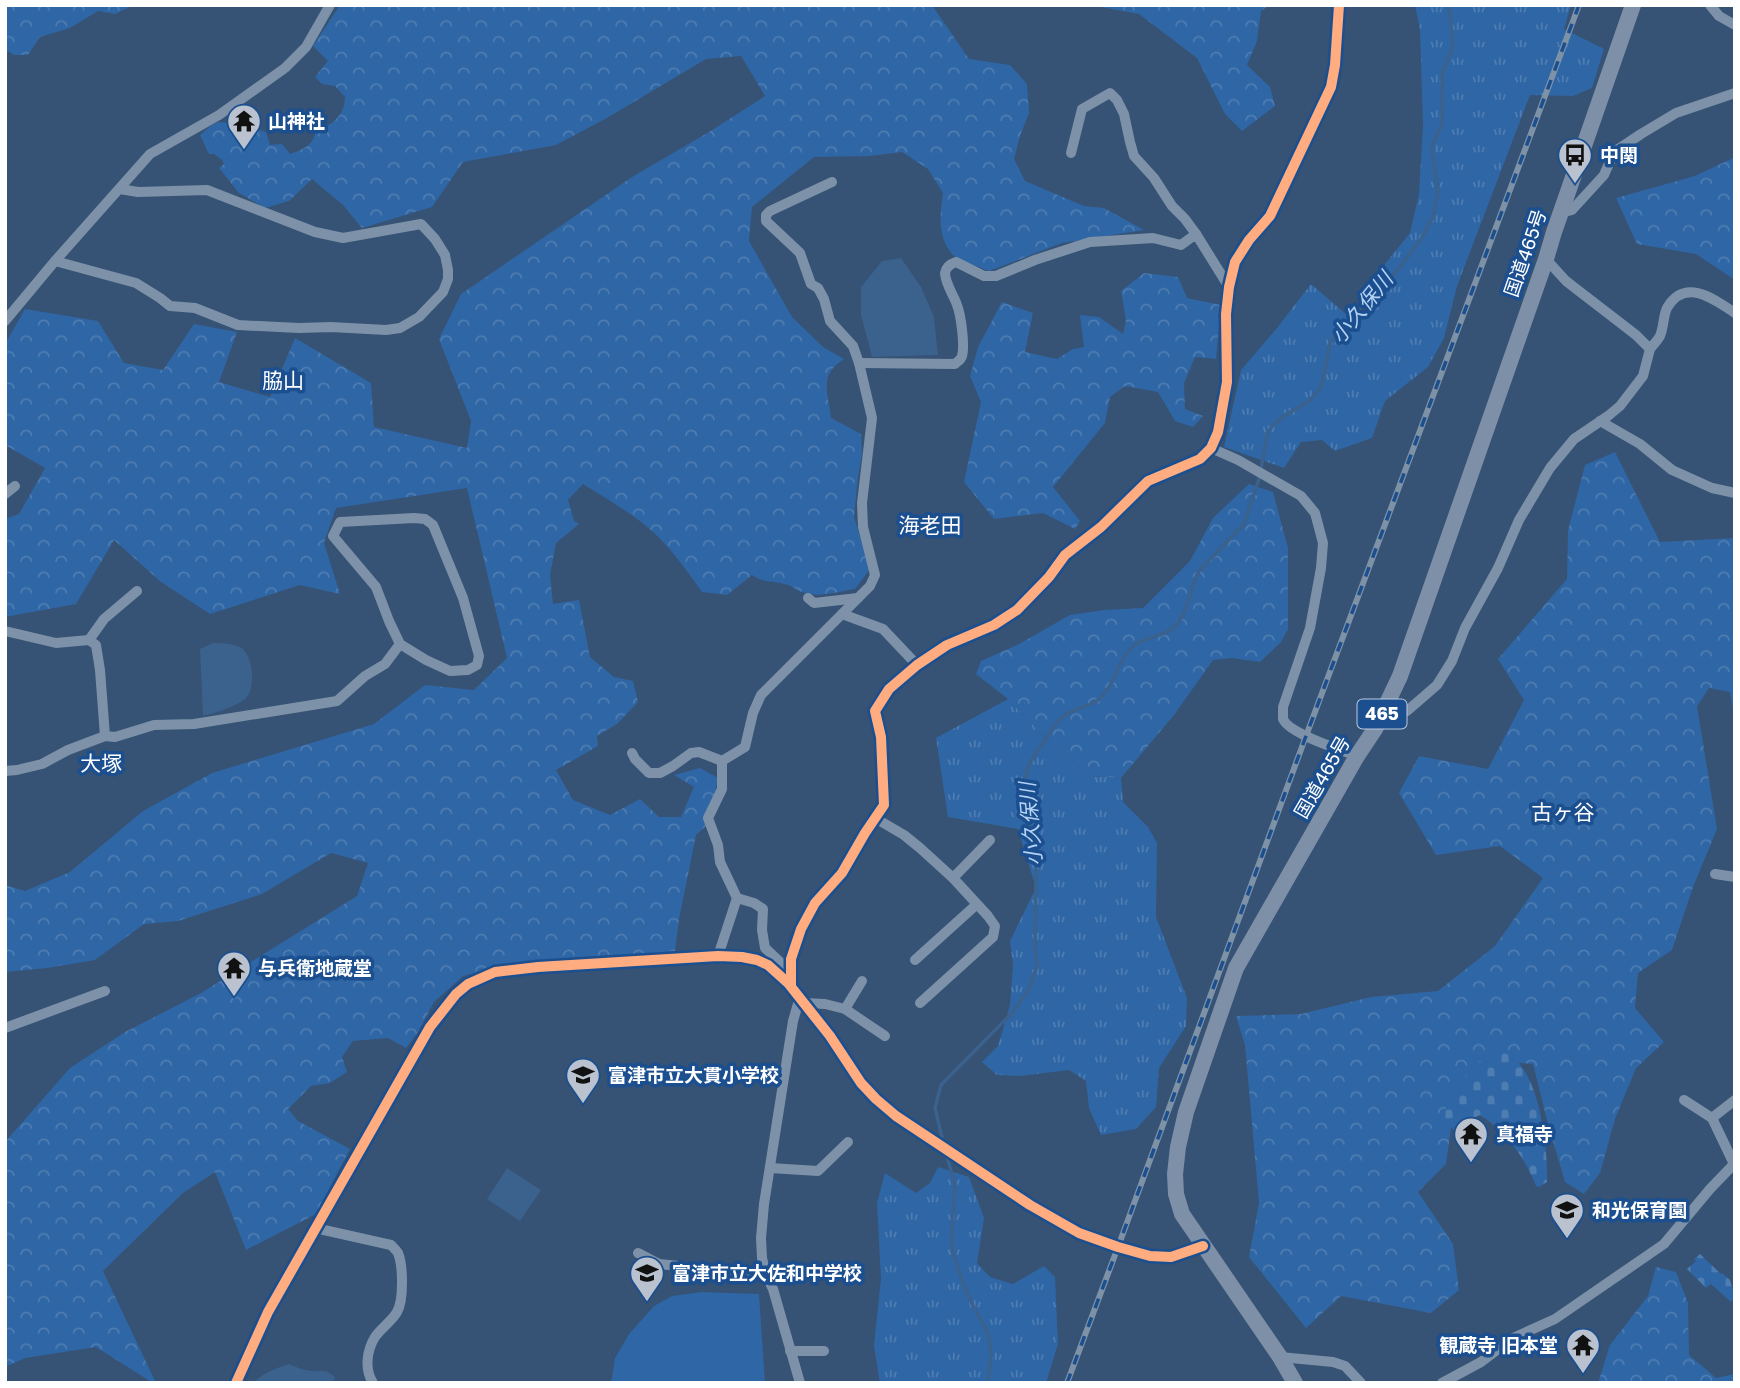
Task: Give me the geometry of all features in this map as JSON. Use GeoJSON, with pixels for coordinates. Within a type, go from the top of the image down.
{"type":"FeatureCollection","features":[{"type":"Feature","properties":{"kind":"highway","name":"国道465号"},"geometry":{"type":"LineString","coordinates":[[1295,1383],[1182,1214],[1176,1194],[1175,1174],[1186,1112],[1236,968],[1375,729],[1400,676],[1633,5]]}},
{"type":"Feature","properties":{"kind":"street"},"geometry":{"type":"LineString","coordinates":[[5,321],[150,154],[219,115],[285,68],[306,47],[330,5]]}},
{"type":"Feature","properties":{"kind":"street"},"geometry":{"type":"LineString","coordinates":[[790,985],[791,959],[801,929],[815,903],[842,873],[884,805],[881,737],[875,711],[889,689],[917,665],[947,645],[994,625],[1017,610],[1049,577],[1065,555],[1101,527],[1148,481],[1200,459],[1211,448],[1218,432],[1227,382],[1226,314],[1235,262],[1270,216],[1331,87],[1339,5]]}},
{"type":"Feature","properties":{"kind":"street"},"geometry":{"type":"LineString","coordinates":[[1710,5],[1719,16],[1735,26]]}},
{"type":"Feature","properties":{"kind":"street"},"geometry":{"type":"LineString","coordinates":[[1072,153],[1082,109],[1110,93],[1124,114],[1135,156],[1154,178],[1171,206],[1196,234],[1229,287]]}},
{"type":"Feature","properties":{"kind":"street"},"geometry":{"type":"LineString","coordinates":[[1561,213],[1572,210],[1604,175],[1614,152],[1676,113],[1735,93]]}},
{"type":"Feature","properties":{"kind":"street"},"geometry":{"type":"LineString","coordinates":[[722,761],[745,747],[753,713],[761,695],[870,586],[875,575],[863,527],[862,503],[872,418],[859,363],[853,346],[830,321],[824,299],[818,288],[811,284],[800,253],[766,221],[766,215],[770,211],[832,182]]}},
{"type":"Feature","properties":{"kind":"street"},"geometry":{"type":"LineString","coordinates":[[55,261],[136,283],[170,306],[195,308],[238,325],[299,328],[400,328],[419,317],[443,292],[448,279],[445,255],[421,224],[343,238],[315,232],[207,190],[138,192],[120,189]]}},
{"type":"Feature","properties":{"kind":"street"},"geometry":{"type":"LineString","coordinates":[[859,363],[954,364],[960,360],[963,342],[959,310],[945,271],[950,264],[956,262],[984,276],[996,276],[1090,242],[1153,238],[1181,245],[1196,234]]}},
{"type":"Feature","properties":{"kind":"street"},"geometry":{"type":"LineString","coordinates":[[1546,259],[1566,281],[1650,349]]}},
{"type":"Feature","properties":{"kind":"street"},"geometry":{"type":"LineString","coordinates":[[1375,729],[1407,711],[1437,685],[1452,661],[1465,628],[1498,568],[1519,520],[1550,468],[1574,439],[1620,406],[1643,376],[1650,349],[1660,336],[1667,309],[1677,297],[1689,292],[1708,295],[1735,313]]}},
{"type":"Feature","properties":{"kind":"street"},"geometry":{"type":"LineString","coordinates":[[1600,421],[1640,444],[1672,470],[1712,488],[1735,493]]}},
{"type":"Feature","properties":{"kind":"street"},"geometry":{"type":"LineString","coordinates":[[1211,448],[1301,496],[1315,513],[1324,543],[1321,568],[1310,628],[1283,708],[1283,718],[1289,727],[1300,734],[1357,756]]}},
{"type":"Feature","properties":{"kind":"street"},"geometry":{"type":"LineString","coordinates":[[5,494],[15,486]]}},
{"type":"Feature","properties":{"kind":"street"},"geometry":{"type":"LineString","coordinates":[[414,518],[425,519],[433,525],[463,598],[480,656],[477,665],[468,670],[450,671],[400,644],[376,587],[333,536],[340,522],[414,518]]}},
{"type":"Feature","properties":{"kind":"street"},"geometry":{"type":"LineString","coordinates":[[89,640],[104,619],[137,591]]}},
{"type":"Feature","properties":{"kind":"street"},"geometry":{"type":"LineString","coordinates":[[808,598],[814,603],[858,598]]}},
{"type":"Feature","properties":{"kind":"street"},"geometry":{"type":"LineString","coordinates":[[842,614],[883,629],[917,665]]}},
{"type":"Feature","properties":{"kind":"street"},"geometry":{"type":"LineString","coordinates":[[5,631],[56,643],[89,640],[96,645],[106,736]]}},
{"type":"Feature","properties":{"kind":"street"},"geometry":{"type":"LineString","coordinates":[[5,771],[42,764],[68,750],[106,736],[115,737],[154,725],[194,724],[337,701],[365,676],[385,664],[400,644]]}},
{"type":"Feature","properties":{"kind":"street"},"geometry":{"type":"LineString","coordinates":[[632,753],[649,774],[660,773],[691,753],[699,752],[722,761]]}},
{"type":"Feature","properties":{"kind":"street"},"geometry":{"type":"LineString","coordinates":[[718,956],[737,898],[720,862],[718,845],[708,818],[722,789],[722,761]]}},
{"type":"Feature","properties":{"kind":"street"},"geometry":{"type":"LineString","coordinates":[[875,818],[904,835],[953,878],[995,926],[993,937],[920,1003]]}},
{"type":"Feature","properties":{"kind":"street"},"geometry":{"type":"LineString","coordinates":[[953,878],[990,839]]}},
{"type":"Feature","properties":{"kind":"street"},"geometry":{"type":"LineString","coordinates":[[1715,874],[1735,877]]}},
{"type":"Feature","properties":{"kind":"street"},"geometry":{"type":"LineString","coordinates":[[737,898],[763,909],[765,948],[782,964],[790,985]]}},
{"type":"Feature","properties":{"kind":"street"},"geometry":{"type":"LineString","coordinates":[[915,960],[976,905]]}},
{"type":"Feature","properties":{"kind":"street"},"geometry":{"type":"LineString","coordinates":[[236,1383],[268,1312],[430,1027],[456,993],[468,984],[495,972],[718,956],[757,960],[768,965],[790,985],[830,1036],[861,1083],[876,1099],[896,1116],[1030,1205],[1079,1233],[1150,1256],[1171,1257],[1203,1246]]}},
{"type":"Feature","properties":{"kind":"street"},"geometry":{"type":"LineString","coordinates":[[845,1009],[862,981]]}},
{"type":"Feature","properties":{"kind":"street"},"geometry":{"type":"LineString","coordinates":[[5,1028],[105,991]]}},
{"type":"Feature","properties":{"kind":"street"},"geometry":{"type":"LineString","coordinates":[[802,1000],[845,1009],[885,1036]]}},
{"type":"Feature","properties":{"kind":"street"},"geometry":{"type":"LineString","coordinates":[[800,1383],[773,1289],[766,1275],[761,1238],[793,1021],[802,1000]]}},
{"type":"Feature","properties":{"kind":"street"},"geometry":{"type":"LineString","coordinates":[[1442,1383],[1480,1362],[1513,1338],[1555,1319],[1668,1241],[1734,1164],[1712,1118],[1684,1100]]}},
{"type":"Feature","properties":{"kind":"street"},"geometry":{"type":"LineString","coordinates":[[1712,1118],[1735,1100]]}},
{"type":"Feature","properties":{"kind":"street"},"geometry":{"type":"LineString","coordinates":[[770,1168],[818,1171],[848,1142]]}},
{"type":"Feature","properties":{"kind":"street"},"geometry":{"type":"LineString","coordinates":[[315,1228],[391,1244],[397,1252],[401,1272],[401,1296],[398,1311],[375,1337],[369,1352],[366,1367],[373,1383]]}},
{"type":"Feature","properties":{"kind":"street"},"geometry":{"type":"LineString","coordinates":[[638,1253],[659,1264],[766,1275]]}},
{"type":"Feature","properties":{"kind":"street"},"geometry":{"type":"LineString","coordinates":[[790,1351],[824,1351]]}},
{"type":"Feature","properties":{"kind":"street"},"geometry":{"type":"LineString","coordinates":[[1280,1357],[1333,1362],[1345,1366],[1361,1383]]}},
{"type":"Feature","properties":{"kind":"green space"},"geometry":{"type":"Polygon","coordinates":[[[5,5],[134,5],[115,14],[98,11],[70,28],[40,37],[28,55],[14,55],[8,51],[5,54],[5,5]]]}},
{"type":"Feature","properties":{"kind":"green space"},"geometry":{"type":"Polygon","coordinates":[[[340,5],[932,5],[969,59],[1010,65],[1027,84],[1029,113],[1014,159],[1025,181],[1084,206],[1104,208],[1144,230],[1062,243],[989,271],[952,254],[942,232],[943,193],[928,169],[902,152],[870,156],[814,157],[752,207],[749,241],[792,317],[823,347],[844,359],[828,376],[827,394],[831,418],[861,434],[862,454],[854,517],[870,569],[855,589],[830,594],[805,593],[752,575],[727,595],[702,592],[672,552],[652,531],[583,484],[568,500],[574,521],[579,524],[556,543],[550,575],[553,604],[579,600],[590,657],[614,677],[633,681],[638,702],[617,724],[597,736],[598,746],[556,770],[573,800],[610,815],[640,799],[659,817],[681,817],[694,787],[674,775],[700,768],[718,778],[705,827],[696,835],[675,951],[565,959],[498,967],[463,976],[434,1002],[406,1048],[388,1038],[353,1041],[342,1057],[347,1072],[330,1083],[311,1086],[288,1109],[298,1121],[350,1149],[316,1214],[246,1250],[215,1172],[183,1193],[103,1271],[156,1383],[96,1347],[25,1358],[5,1367],[5,1142],[70,1068],[125,1032],[201,993],[357,896],[368,863],[331,853],[262,894],[178,921],[144,924],[95,960],[5,972],[5,885],[25,891],[70,872],[143,811],[212,773],[374,724],[425,685],[474,690],[507,658],[467,488],[336,508],[324,543],[340,594],[300,585],[210,614],[161,582],[114,540],[76,604],[5,617],[5,519],[19,514],[45,468],[5,445],[5,344],[25,309],[98,321],[124,363],[163,370],[194,324],[237,332],[219,382],[270,397],[295,338],[371,383],[374,427],[467,448],[471,421],[439,339],[461,294],[632,177],[765,96],[741,56],[706,59],[556,145],[463,162],[432,207],[362,228],[343,205],[312,179],[289,201],[265,208],[239,193],[219,168],[224,164],[222,160],[209,154],[200,135],[218,122],[238,120],[266,132],[270,145],[282,144],[290,154],[308,146],[316,128],[333,122],[344,106],[345,97],[335,86],[322,84],[315,77],[328,61],[313,46],[340,5]]]}},
{"type":"Feature","properties":{"kind":"green space"},"geometry":{"type":"Polygon","coordinates":[[[1090,5],[1269,5],[1261,11],[1257,41],[1247,65],[1270,87],[1275,106],[1242,131],[1225,114],[1197,58],[1139,14],[1090,5]]]}},
{"type":"Feature","properties":{"kind":"green space"},"geometry":{"type":"Polygon","coordinates":[[[1415,5],[1571,5],[1564,29],[1604,49],[1592,88],[1573,96],[1530,95],[1457,286],[1444,338],[1428,367],[1385,401],[1372,438],[1335,451],[1322,440],[1301,442],[1284,468],[1224,447],[1241,370],[1311,284],[1354,321],[1385,297],[1385,264],[1410,233],[1419,194],[1423,125],[1420,30],[1415,5]]]}},
{"type":"Feature","properties":{"kind":"green space"},"geometry":{"type":"Polygon","coordinates":[[[1735,157],[1735,280],[1696,254],[1637,244],[1616,198],[1695,176],[1735,157]]]}},
{"type":"Feature","properties":{"kind":"green space"},"geometry":{"type":"Polygon","coordinates":[[[1144,273],[1178,277],[1187,298],[1221,305],[1216,359],[1195,357],[1184,383],[1185,409],[1203,416],[1193,427],[1175,421],[1158,392],[1125,386],[1110,397],[1105,423],[1053,487],[1080,521],[1075,529],[1043,513],[994,519],[964,482],[981,402],[970,376],[978,347],[1002,302],[1033,313],[1025,352],[1057,359],[1073,349],[1084,347],[1080,315],[1099,317],[1123,334],[1126,320],[1121,291],[1144,273]]]}},
{"type":"Feature","properties":{"kind":"green space"},"geometry":{"type":"Polygon","coordinates":[[[1615,452],[1660,542],[1735,538],[1735,723],[1730,692],[1709,688],[1697,706],[1717,829],[1693,887],[1672,950],[1638,973],[1635,1008],[1664,1042],[1636,1068],[1615,1119],[1600,1173],[1584,1194],[1565,1182],[1533,1064],[1495,1061],[1455,1099],[1446,1164],[1418,1192],[1453,1244],[1459,1290],[1431,1313],[1341,1296],[1306,1328],[1249,1257],[1259,1203],[1245,1045],[1236,1016],[1301,1014],[1371,997],[1438,991],[1495,946],[1543,878],[1500,846],[1436,855],[1399,793],[1419,756],[1488,769],[1524,700],[1498,659],[1567,579],[1568,530],[1585,465],[1615,452]]]}},
{"type":"Feature","properties":{"kind":"green space"},"geometry":{"type":"Polygon","coordinates":[[[1249,484],[1273,492],[1288,548],[1288,629],[1281,642],[1260,662],[1232,658],[1213,660],[1174,715],[1121,778],[1092,776],[1066,758],[1008,699],[976,674],[981,661],[1019,644],[1070,615],[1143,608],[1190,561],[1213,518],[1249,484]]]}},
{"type":"Feature","properties":{"kind":"green space"},"geometry":{"type":"Polygon","coordinates":[[[1008,699],[1066,758],[1092,776],[1121,778],[1123,802],[1148,827],[1157,843],[1156,917],[1187,998],[1186,1026],[1159,1068],[1156,1107],[1136,1129],[1101,1135],[1089,1108],[1086,1081],[1069,1070],[1020,1076],[997,1075],[982,1062],[998,1046],[1010,1005],[1013,965],[1010,941],[1036,888],[1018,829],[948,817],[936,738],[1008,699]]]}},
{"type":"Feature","properties":{"kind":"green space"},"geometry":{"type":"Polygon","coordinates":[[[1499,1049],[1515,1059],[1525,1072],[1537,1102],[1547,1168],[1547,1182],[1539,1187],[1514,1146],[1489,1121],[1480,1115],[1469,1120],[1457,1133],[1444,1114],[1455,1092],[1473,1067],[1493,1050],[1499,1049]]]}},
{"type":"Feature","properties":{"kind":"green space"},"geometry":{"type":"Polygon","coordinates":[[[938,1167],[969,1177],[984,1218],[977,1263],[990,1277],[1013,1284],[1044,1266],[1055,1277],[1058,1344],[1046,1383],[880,1383],[874,1346],[881,1278],[877,1203],[885,1173],[916,1193],[930,1183],[938,1167]]]}},
{"type":"Feature","properties":{"kind":"green space"},"geometry":{"type":"Polygon","coordinates":[[[1700,1254],[1730,1280],[1735,1297],[1731,1302],[1711,1284],[1706,1288],[1687,1269],[1700,1254]]]}},
{"type":"Feature","properties":{"kind":"green space"},"geometry":{"type":"Polygon","coordinates":[[[1656,1267],[1676,1272],[1688,1303],[1689,1355],[1716,1378],[1735,1374],[1735,1383],[1598,1383],[1610,1345],[1648,1296],[1656,1267]]]}},
{"type":"Feature","properties":{"kind":"green space"},"geometry":{"type":"Polygon","coordinates":[[[702,1292],[759,1294],[765,1383],[611,1383],[615,1358],[629,1334],[654,1306],[672,1296],[702,1292]]]}},
{"type":"Feature","properties":{"kind":"shaded area"},"geometry":{"type":"Polygon","coordinates":[[[901,258],[921,287],[934,317],[938,355],[872,357],[861,315],[861,287],[882,261],[901,258]]]}},
{"type":"Feature","properties":{"kind":"shaded area"},"geometry":{"type":"Polygon","coordinates":[[[213,643],[233,645],[244,651],[252,670],[252,686],[247,697],[239,703],[203,716],[200,649],[213,643]]]}},
{"type":"Feature","properties":{"kind":"shaded area"},"geometry":{"type":"Polygon","coordinates":[[[507,1168],[541,1190],[520,1221],[487,1199],[507,1168]]]}},
{"type":"Feature","properties":{"kind":"shaded area"},"geometry":{"type":"Polygon","coordinates":[[[289,1364],[307,1370],[326,1371],[335,1377],[332,1383],[253,1383],[270,1371],[289,1364]]]}},
{"type":"Feature","properties":{"kind":"waterway","name":"小久保川"},"geometry":{"type":"LineString","coordinates":[[943,1142],[935,1108],[941,1085],[1012,1013],[1029,989],[1037,966],[1036,871],[1024,782],[1028,768],[1060,719],[1095,702],[1105,693],[1123,658],[1133,646],[1172,629],[1181,619],[1199,571],[1244,524],[1259,479],[1268,432],[1273,425],[1309,401],[1319,390],[1330,343],[1339,330],[1399,268],[1421,239],[1433,217],[1438,190],[1432,150],[1442,125],[1442,72],[1453,44],[1449,5]]}},
{"type":"Feature","properties":{"kind":"waterway","name":"小久保川"},"geometry":{"type":"LineString","coordinates":[[946,1153],[955,1185],[951,1242],[963,1283],[990,1342],[991,1358],[987,1383]]}},
{"type":"Feature","properties":{"kind":"railway"},"geometry":{"type":"LineString","coordinates":[[1067,1383],[1579,5]]}},
{"type":"Feature","properties":{"kind":"cycle path"},"geometry":{"type":"LineString","coordinates":[[791,986],[791,959],[801,929],[815,903],[842,873],[884,805],[881,737],[875,711],[889,689],[917,665],[947,645],[994,625],[1017,610],[1049,577],[1065,555],[1101,527],[1148,481],[1200,459],[1211,448],[1218,432],[1227,382],[1226,314],[1235,262],[1249,240],[1270,216],[1331,87],[1339,5]]}},
{"type":"Feature","properties":{"kind":"cycle path"},"geometry":{"type":"LineString","coordinates":[[236,1383],[268,1312],[430,1027],[456,994],[468,984],[495,972],[718,956],[757,960],[768,965],[788,983],[830,1036],[861,1083],[876,1099],[896,1116],[1030,1205],[1079,1233],[1150,1256],[1171,1257],[1203,1246]]}},
{"type":"Feature","properties":{"kind":"place","name":"山神社"},"geometry":{"type":"Point","coordinates":[244,151]}},
{"type":"Feature","properties":{"kind":"place","name":"中関"},"geometry":{"type":"Point","coordinates":[1575,185]}},
{"type":"Feature","properties":{"kind":"place","name":"与兵衛地蔵堂"},"geometry":{"type":"Point","coordinates":[234,998]}},
{"type":"Feature","properties":{"kind":"place","name":"富津市立大貫小学校"},"geometry":{"type":"Point","coordinates":[583,1105]}},
{"type":"Feature","properties":{"kind":"place","name":"真福寺"},"geometry":{"type":"Point","coordinates":[1471,1164]}},
{"type":"Feature","properties":{"kind":"place","name":"和光保育園"},"geometry":{"type":"Point","coordinates":[1567,1240]}},
{"type":"Feature","properties":{"kind":"place","name":"富津市立大佐和中学校"},"geometry":{"type":"Point","coordinates":[647,1303]}},
{"type":"Feature","properties":{"kind":"place","name":"観蔵寺 旧本堂"},"geometry":{"type":"Point","coordinates":[1583,1375]}},
{"type":"Feature","properties":{"kind":"district","name":"脇山"},"geometry":{"type":"Point","coordinates":[283,381]}},
{"type":"Feature","properties":{"kind":"district","name":"海老田"},"geometry":{"type":"Point","coordinates":[930,526]}},
{"type":"Feature","properties":{"kind":"district","name":"大塚"},"geometry":{"type":"Point","coordinates":[101,764]}},
{"type":"Feature","properties":{"kind":"district","name":"古ヶ谷"},"geometry":{"type":"Point","coordinates":[1563,813]}}]}
